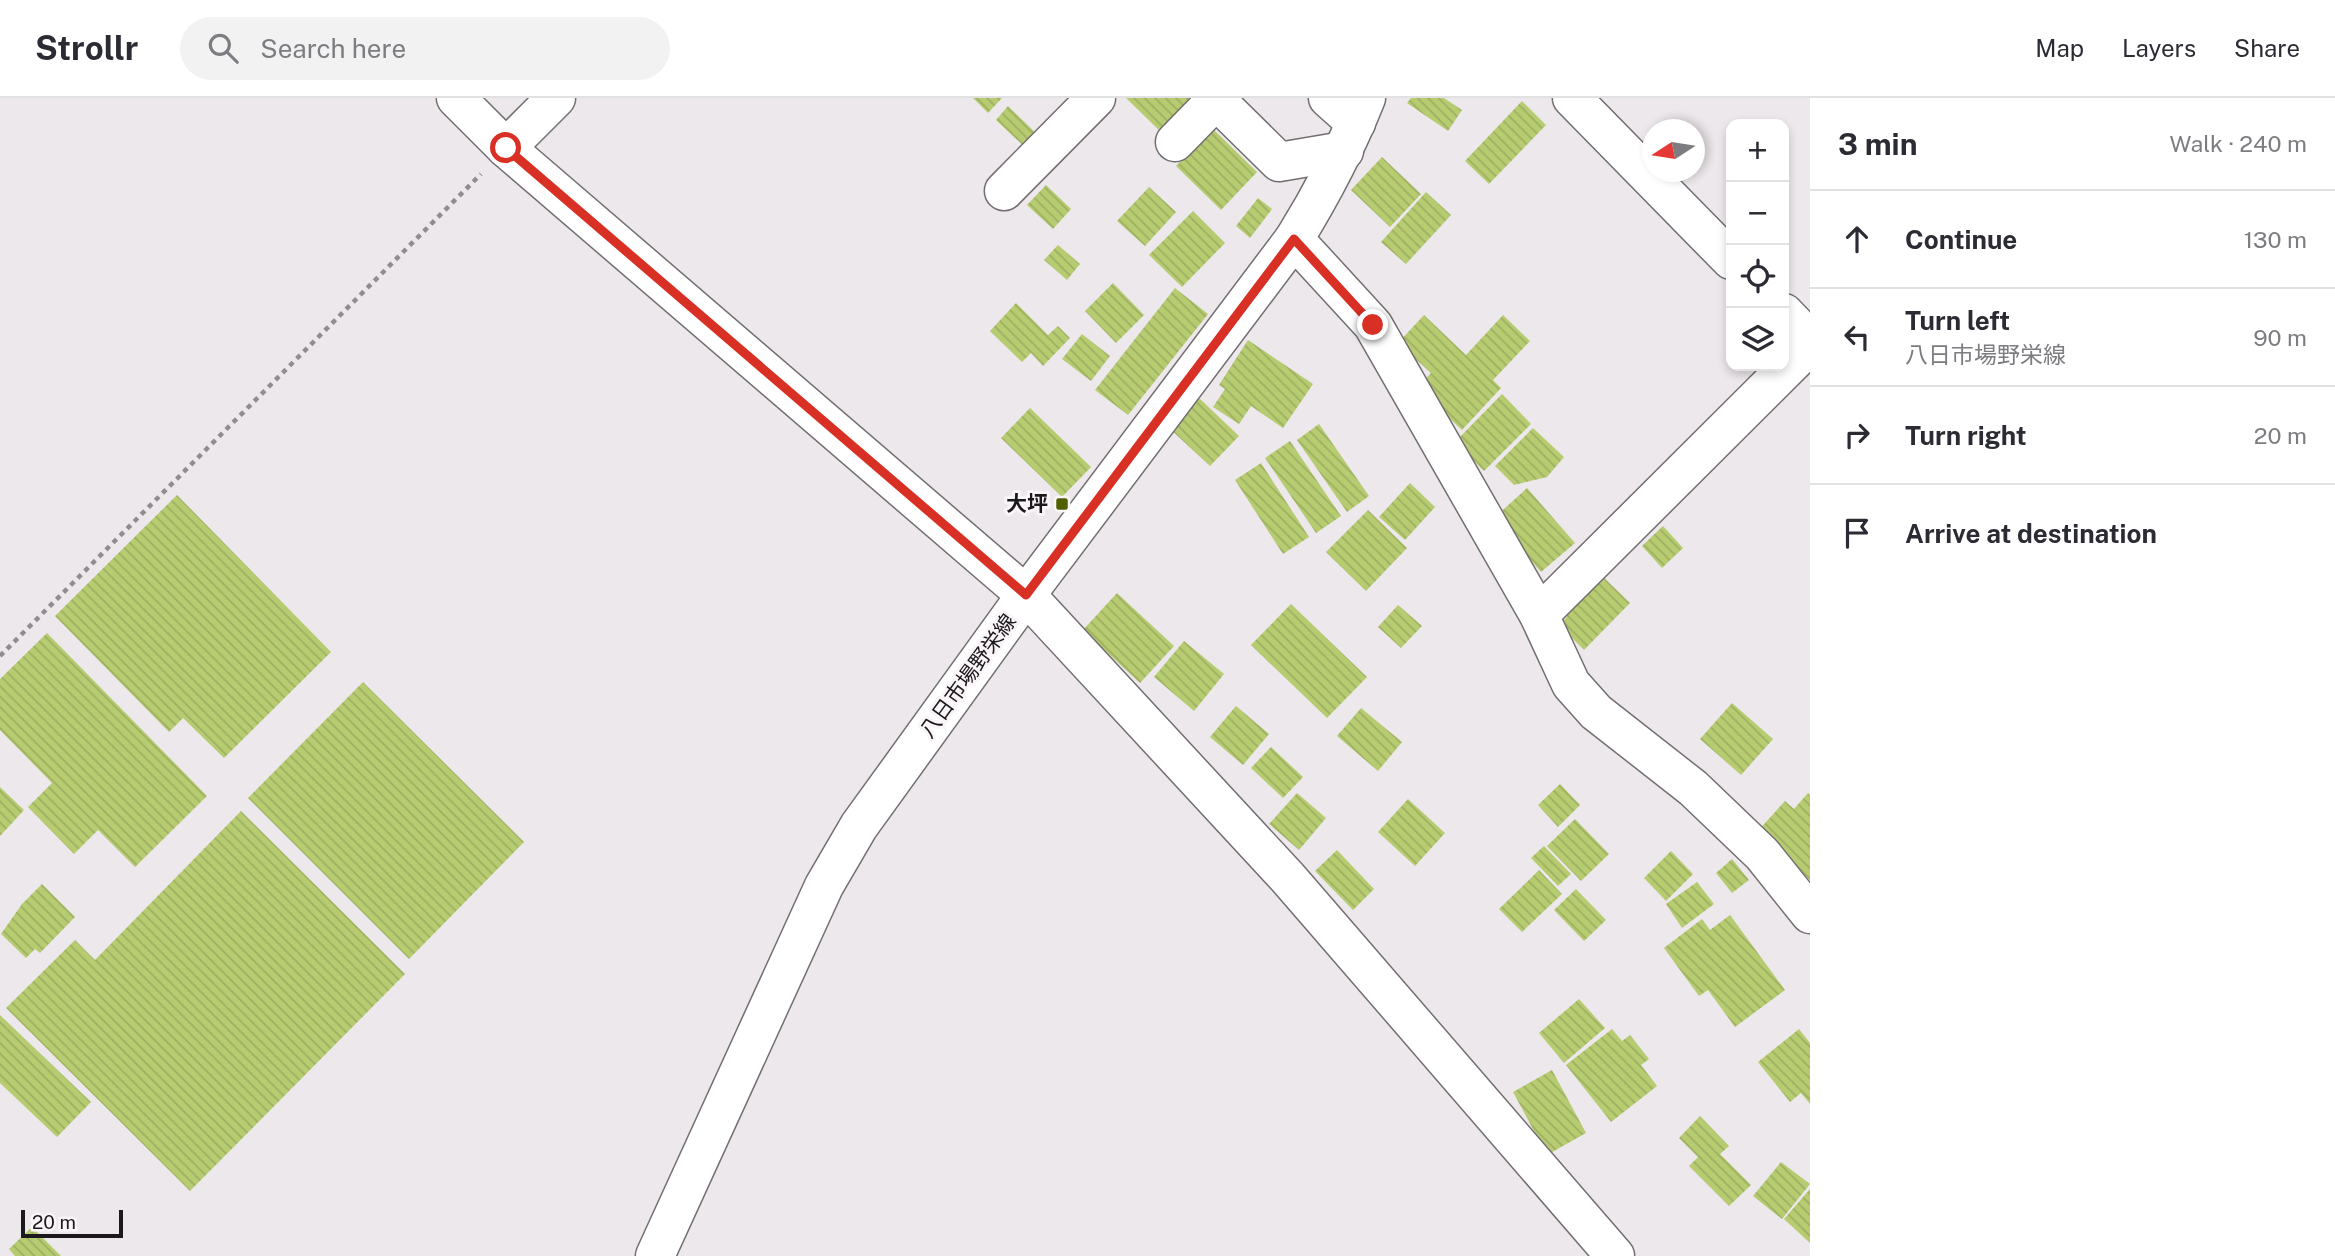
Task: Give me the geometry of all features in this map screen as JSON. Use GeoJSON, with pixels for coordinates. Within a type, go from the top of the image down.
{"type":"FeatureCollection","features":[{"type":"Feature","properties":{"kind":"street"},"geometry":{"type":"LineString","coordinates":[[456,98],[506,148],[1026,595],[1288,878],[1615,1256]]}},
{"type":"Feature","properties":{"kind":"street"},"geometry":{"type":"LineString","coordinates":[[506,148],[555,98]]}},
{"type":"Feature","properties":{"kind":"street"},"geometry":{"type":"LineString","coordinates":[[1004,191],[1096,98]]}},
{"type":"Feature","properties":{"kind":"street"},"geometry":{"type":"LineString","coordinates":[[1175,142],[1216,100],[1279,162],[1355,124],[1328,98]]}},
{"type":"Feature","properties":{"kind":"street"},"geometry":{"type":"LineString","coordinates":[[1572,98],[1726,255]]}},
{"type":"Feature","properties":{"kind":"street","name":"八日市場野栄線"},"geometry":{"type":"LineString","coordinates":[[655,1256],[824,886],[859,826],[1026,595],[1294,239],[1320,198],[1355,124]]}},
{"type":"Feature","properties":{"kind":"street"},"geometry":{"type":"LineString","coordinates":[[1294,239],[1373,325],[1539,615],[1570,684],[1596,712],[1692,788],[1762,854],[1810,914]]}},
{"type":"Feature","properties":{"kind":"street"},"geometry":{"type":"LineString","coordinates":[[1539,615],[1810,343],[1789,319]]}},
{"type":"Feature","properties":{"kind":"path"},"geometry":{"type":"LineString","coordinates":[[0,656],[506,148]]}},
{"type":"Feature","properties":{"kind":"building"},"geometry":{"type":"Polygon","coordinates":[[[973,98],[1002,98],[988,113],[973,98]]]}},
{"type":"Feature","properties":{"kind":"building"},"geometry":{"type":"Polygon","coordinates":[[[1126,98],[1199,98],[1164,135],[1126,98]]]}},
{"type":"Feature","properties":{"kind":"building"},"geometry":{"type":"Polygon","coordinates":[[[1411,98],[1444,98],[1462,110],[1448,131],[1407,103],[1411,98]]]}},
{"type":"Feature","properties":{"kind":"building"},"geometry":{"type":"Polygon","coordinates":[[[1522,101],[1546,125],[1489,184],[1465,161],[1522,101]]]}},
{"type":"Feature","properties":{"kind":"building"},"geometry":{"type":"Polygon","coordinates":[[[1008,106],[1043,140],[1031,153],[996,120],[1008,106]]]}},
{"type":"Feature","properties":{"kind":"building"},"geometry":{"type":"Polygon","coordinates":[[[1212,128],[1257,172],[1221,210],[1176,166],[1212,128]]]}},
{"type":"Feature","properties":{"kind":"building"},"geometry":{"type":"Polygon","coordinates":[[[1382,157],[1421,194],[1390,227],[1351,190],[1382,157]]]}},
{"type":"Feature","properties":{"kind":"building"},"geometry":{"type":"Polygon","coordinates":[[[1046,185],[1071,209],[1053,229],[1027,205],[1046,185]]]}},
{"type":"Feature","properties":{"kind":"building"},"geometry":{"type":"Polygon","coordinates":[[[1149,187],[1176,212],[1145,246],[1117,221],[1149,187]]]}},
{"type":"Feature","properties":{"kind":"building"},"geometry":{"type":"Polygon","coordinates":[[[1426,192],[1451,215],[1406,264],[1381,242],[1426,192]]]}},
{"type":"Feature","properties":{"kind":"building"},"geometry":{"type":"Polygon","coordinates":[[[1258,198],[1272,209],[1250,238],[1236,226],[1258,198]]]}},
{"type":"Feature","properties":{"kind":"building"},"geometry":{"type":"Polygon","coordinates":[[[1193,211],[1225,243],[1182,287],[1149,255],[1193,211]]]}},
{"type":"Feature","properties":{"kind":"building"},"geometry":{"type":"Polygon","coordinates":[[[1058,245],[1080,264],[1067,280],[1044,260],[1058,245]]]}},
{"type":"Feature","properties":{"kind":"building"},"geometry":{"type":"Polygon","coordinates":[[[1113,283],[1144,315],[1116,343],[1085,311],[1113,283]]]}},
{"type":"Feature","properties":{"kind":"building"},"geometry":{"type":"Polygon","coordinates":[[[1175,288],[1208,314],[1128,415],[1095,390],[1175,288]]]}},
{"type":"Feature","properties":{"kind":"building"},"geometry":{"type":"Polygon","coordinates":[[[1016,303],[1048,335],[1058,326],[1070,338],[1043,366],[1031,353],[1022,362],[990,331],[1016,303]]]}},
{"type":"Feature","properties":{"kind":"building"},"geometry":{"type":"Polygon","coordinates":[[[1424,315],[1466,355],[1503,315],[1530,341],[1493,380],[1501,388],[1462,430],[1417,388],[1431,373],[1398,343],[1424,315]]]}},
{"type":"Feature","properties":{"kind":"building"},"geometry":{"type":"Polygon","coordinates":[[[1082,334],[1110,356],[1091,381],[1062,359],[1082,334]]]}},
{"type":"Feature","properties":{"kind":"building"},"geometry":{"type":"Polygon","coordinates":[[[1248,340],[1313,384],[1283,428],[1251,406],[1239,424],[1213,407],[1225,389],[1219,385],[1248,340]]]}},
{"type":"Feature","properties":{"kind":"building"},"geometry":{"type":"Polygon","coordinates":[[[1502,394],[1531,424],[1484,471],[1455,442],[1502,394]]]}},
{"type":"Feature","properties":{"kind":"building"},"geometry":{"type":"Polygon","coordinates":[[[1198,397],[1239,436],[1210,466],[1169,428],[1198,397]]]}},
{"type":"Feature","properties":{"kind":"building"},"geometry":{"type":"Polygon","coordinates":[[[1030,408],[1091,467],[1062,497],[1001,438],[1030,408]]]}},
{"type":"Feature","properties":{"kind":"building"},"geometry":{"type":"Polygon","coordinates":[[[1319,424],[1369,496],[1347,512],[1297,440],[1319,424]]]}},
{"type":"Feature","properties":{"kind":"building"},"geometry":{"type":"Polygon","coordinates":[[[1533,428],[1564,457],[1547,477],[1514,485],[1495,466],[1533,428]]]}},
{"type":"Feature","properties":{"kind":"building"},"geometry":{"type":"Polygon","coordinates":[[[1290,441],[1341,516],[1316,533],[1265,458],[1290,441]]]}},
{"type":"Feature","properties":{"kind":"building"},"geometry":{"type":"Polygon","coordinates":[[[1261,463],[1309,537],[1283,554],[1235,480],[1261,463]]]}},
{"type":"Feature","properties":{"kind":"building"},"geometry":{"type":"Polygon","coordinates":[[[1410,483],[1435,507],[1405,540],[1379,517],[1410,483]]]}},
{"type":"Feature","properties":{"kind":"building"},"geometry":{"type":"Polygon","coordinates":[[[1527,488],[1575,543],[1541,572],[1494,518],[1527,488]]]}},
{"type":"Feature","properties":{"kind":"building"},"geometry":{"type":"Polygon","coordinates":[[[177,495],[331,652],[224,758],[183,718],[169,732],[55,616],[177,495]]]}},
{"type":"Feature","properties":{"kind":"building"},"geometry":{"type":"Polygon","coordinates":[[[1368,510],[1407,548],[1366,591],[1326,552],[1368,510]]]}},
{"type":"Feature","properties":{"kind":"building"},"geometry":{"type":"Polygon","coordinates":[[[1663,526],[1683,548],[1662,568],[1642,546],[1663,526]]]}},
{"type":"Feature","properties":{"kind":"building"},"geometry":{"type":"Polygon","coordinates":[[[1598,572],[1630,603],[1584,650],[1559,625],[1567,617],[1560,611],[1598,572]]]}},
{"type":"Feature","properties":{"kind":"building"},"geometry":{"type":"Polygon","coordinates":[[[1117,593],[1174,646],[1140,683],[1083,630],[1117,593]]]}},
{"type":"Feature","properties":{"kind":"building"},"geometry":{"type":"Polygon","coordinates":[[[1291,604],[1367,677],[1327,718],[1251,645],[1291,604]]]}},
{"type":"Feature","properties":{"kind":"building"},"geometry":{"type":"Polygon","coordinates":[[[1398,605],[1422,626],[1401,648],[1378,627],[1398,605]]]}},
{"type":"Feature","properties":{"kind":"building"},"geometry":{"type":"Polygon","coordinates":[[[47,633],[207,796],[135,867],[98,830],[74,854],[28,807],[52,783],[0,730],[0,679],[47,633]]]}},
{"type":"Feature","properties":{"kind":"building"},"geometry":{"type":"Polygon","coordinates":[[[1184,641],[1224,674],[1194,711],[1154,677],[1184,641]]]}},
{"type":"Feature","properties":{"kind":"building"},"geometry":{"type":"Polygon","coordinates":[[[363,682],[524,842],[409,959],[248,798],[363,682]]]}},
{"type":"Feature","properties":{"kind":"building"},"geometry":{"type":"Polygon","coordinates":[[[1732,703],[1773,739],[1741,775],[1700,739],[1732,703]]]}},
{"type":"Feature","properties":{"kind":"building"},"geometry":{"type":"Polygon","coordinates":[[[1236,706],[1269,734],[1243,765],[1210,737],[1236,706]]]}},
{"type":"Feature","properties":{"kind":"building"},"geometry":{"type":"Polygon","coordinates":[[[1361,708],[1402,742],[1378,771],[1337,736],[1361,708]]]}},
{"type":"Feature","properties":{"kind":"building"},"geometry":{"type":"Polygon","coordinates":[[[1271,747],[1303,777],[1283,798],[1251,768],[1271,747]]]}},
{"type":"Feature","properties":{"kind":"building"},"geometry":{"type":"Polygon","coordinates":[[[1560,784],[1580,805],[1558,827],[1538,805],[1560,784]]]}},
{"type":"Feature","properties":{"kind":"building"},"geometry":{"type":"Polygon","coordinates":[[[0,787],[24,810],[0,836],[0,787]]]}},
{"type":"Feature","properties":{"kind":"building"},"geometry":{"type":"Polygon","coordinates":[[[1297,793],[1326,818],[1299,850],[1269,824],[1297,793]]]}},
{"type":"Feature","properties":{"kind":"building"},"geometry":{"type":"Polygon","coordinates":[[[1808,793],[1810,880],[1757,832],[1785,801],[1794,809],[1808,793]]]}},
{"type":"Feature","properties":{"kind":"building"},"geometry":{"type":"Polygon","coordinates":[[[1408,799],[1445,833],[1415,866],[1378,832],[1408,799]]]}},
{"type":"Feature","properties":{"kind":"building"},"geometry":{"type":"Polygon","coordinates":[[[241,811],[405,974],[190,1191],[6,1008],[75,940],[95,960],[241,811]]]}},
{"type":"Feature","properties":{"kind":"building"},"geometry":{"type":"Polygon","coordinates":[[[1575,819],[1609,854],[1581,881],[1547,846],[1575,819]]]}},
{"type":"Feature","properties":{"kind":"building"},"geometry":{"type":"Polygon","coordinates":[[[1544,846],[1571,874],[1558,886],[1531,858],[1544,846]]]}},
{"type":"Feature","properties":{"kind":"building"},"geometry":{"type":"Polygon","coordinates":[[[1337,850],[1374,889],[1353,910],[1315,871],[1337,850]]]}},
{"type":"Feature","properties":{"kind":"building"},"geometry":{"type":"Polygon","coordinates":[[[1671,851],[1693,874],[1666,901],[1644,878],[1671,851]]]}},
{"type":"Feature","properties":{"kind":"building"},"geometry":{"type":"Polygon","coordinates":[[[1732,859],[1749,880],[1732,893],[1716,873],[1732,859]]]}},
{"type":"Feature","properties":{"kind":"building"},"geometry":{"type":"Polygon","coordinates":[[[1539,870],[1562,894],[1522,932],[1499,909],[1539,870]]]}},
{"type":"Feature","properties":{"kind":"building"},"geometry":{"type":"Polygon","coordinates":[[[1697,882],[1714,904],[1682,928],[1666,904],[1697,882]]]}},
{"type":"Feature","properties":{"kind":"building"},"geometry":{"type":"Polygon","coordinates":[[[42,884],[75,917],[40,953],[35,949],[26,958],[1,934],[22,904],[42,884]]]}},
{"type":"Feature","properties":{"kind":"building"},"geometry":{"type":"Polygon","coordinates":[[[1576,889],[1606,920],[1584,941],[1554,910],[1576,889]]]}},
{"type":"Feature","properties":{"kind":"building"},"geometry":{"type":"Polygon","coordinates":[[[1730,915],[1785,990],[1735,1027],[1708,990],[1699,996],[1664,948],[1702,919],[1710,930],[1730,915]]]}},
{"type":"Feature","properties":{"kind":"building"},"geometry":{"type":"Polygon","coordinates":[[[1579,999],[1605,1028],[1564,1063],[1539,1033],[1579,999]]]}},
{"type":"Feature","properties":{"kind":"building"},"geometry":{"type":"Polygon","coordinates":[[[0,1015],[91,1102],[57,1137],[0,1083],[0,1015]]]}},
{"type":"Feature","properties":{"kind":"building"},"geometry":{"type":"Polygon","coordinates":[[[1612,1029],[1622,1041],[1630,1035],[1649,1059],[1641,1065],[1657,1086],[1611,1122],[1566,1065],[1612,1029]]]}},
{"type":"Feature","properties":{"kind":"building"},"geometry":{"type":"Polygon","coordinates":[[[1799,1029],[1810,1043],[1810,1104],[1801,1093],[1790,1102],[1758,1062],[1799,1029]]]}},
{"type":"Feature","properties":{"kind":"building"},"geometry":{"type":"Polygon","coordinates":[[[1552,1070],[1586,1133],[1547,1155],[1513,1092],[1552,1070]]]}},
{"type":"Feature","properties":{"kind":"building"},"geometry":{"type":"Polygon","coordinates":[[[1700,1116],[1729,1146],[1720,1154],[1751,1185],[1729,1206],[1689,1166],[1698,1157],[1679,1138],[1700,1116]]]}},
{"type":"Feature","properties":{"kind":"building"},"geometry":{"type":"Polygon","coordinates":[[[1781,1162],[1810,1184],[1782,1219],[1753,1196],[1781,1162]]]}},
{"type":"Feature","properties":{"kind":"building"},"geometry":{"type":"Polygon","coordinates":[[[1810,1189],[1810,1243],[1784,1219],[1810,1189]]]}},
{"type":"Feature","properties":{"kind":"building"},"geometry":{"type":"Polygon","coordinates":[[[32,1227],[61,1256],[15,1256],[9,1249],[32,1227]]]}},
{"type":"Feature","properties":{"kind":"place","name":"大坪"},"geometry":{"type":"Point","coordinates":[1062,504]}},
{"type":"Feature","properties":{"kind":"route"},"geometry":{"type":"LineString","coordinates":[[506,148],[1026,595],[1294,239],[1373,325]]}}]}
